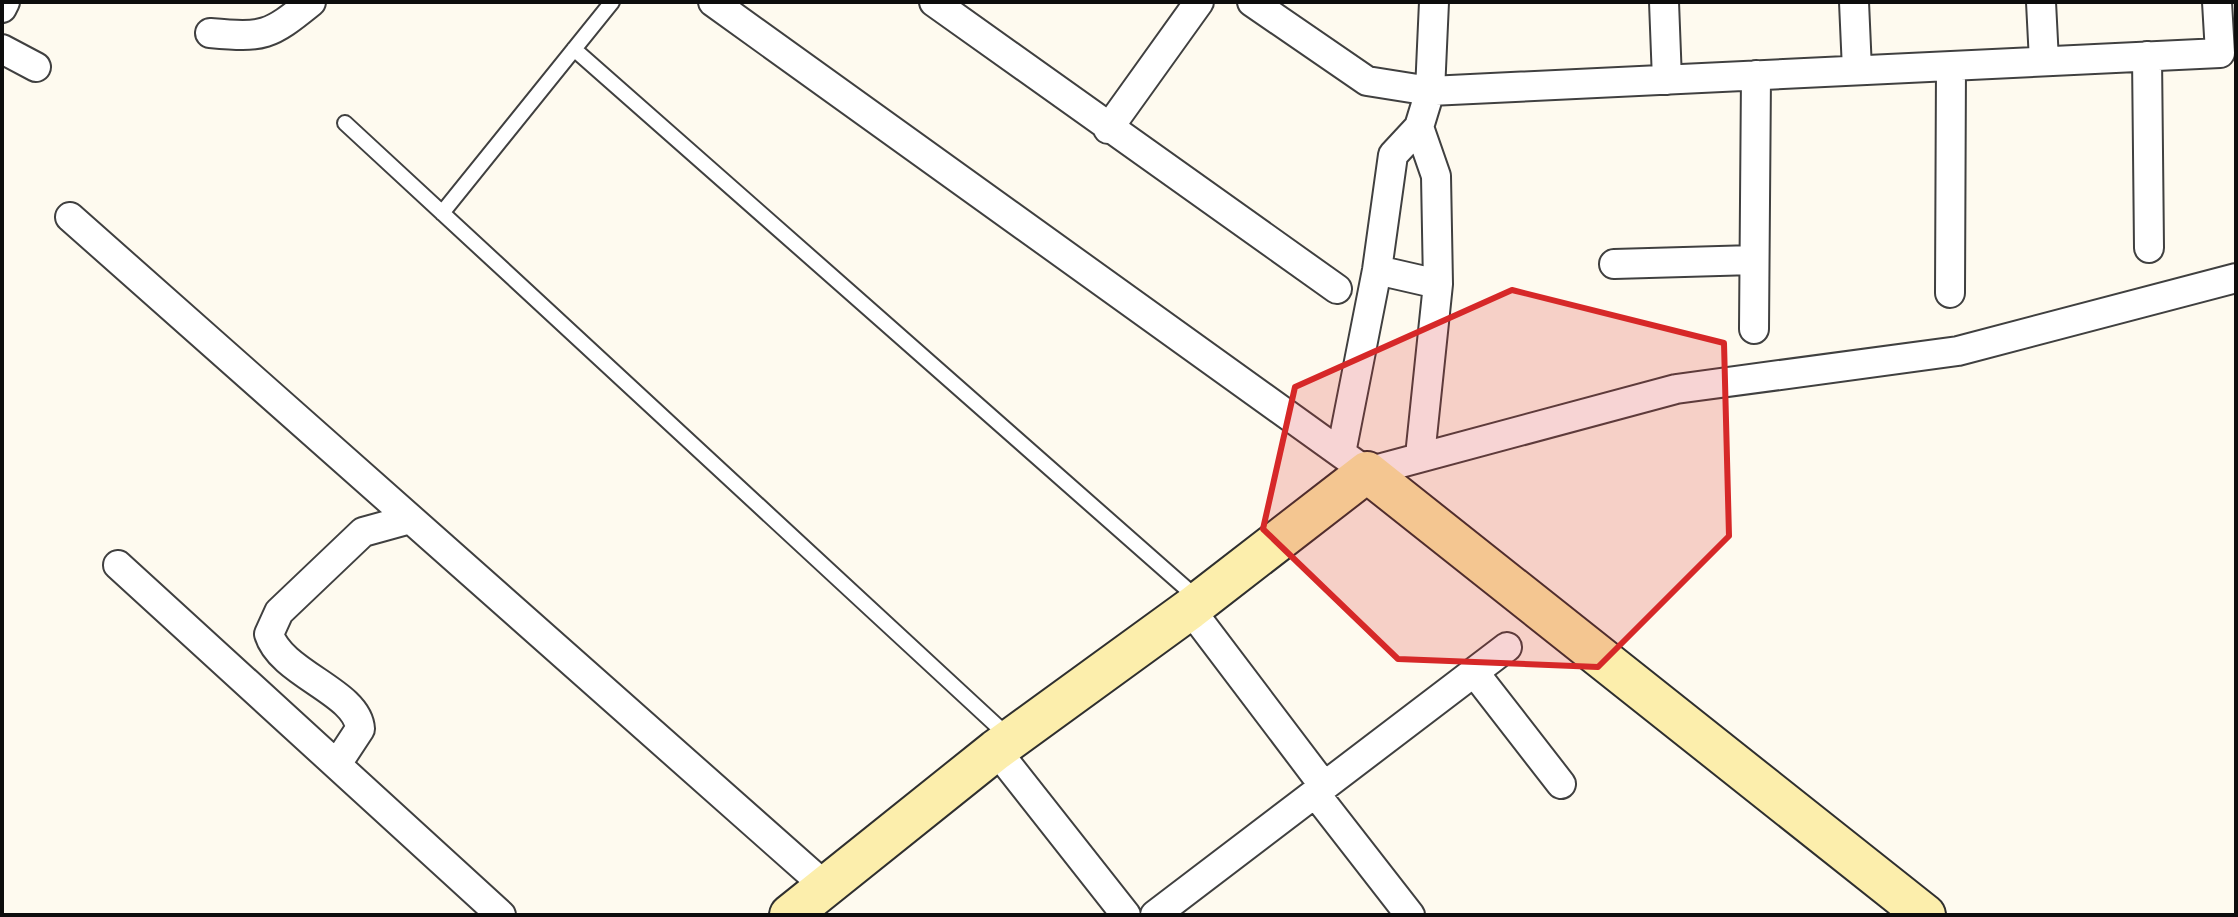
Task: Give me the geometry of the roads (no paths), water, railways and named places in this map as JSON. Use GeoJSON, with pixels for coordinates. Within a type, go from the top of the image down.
{"type":"FeatureCollection","features":[{"type":"Feature","properties":{"kind":"street"},"geometry":{"type":"LineString","coordinates":[[2,8],[5,2]]}},
{"type":"Feature","properties":{"kind":"street"},"geometry":{"type":"LineString","coordinates":[[210,33],[251,37],[268,34],[311,2]]}},
{"type":"Feature","properties":{"kind":"street"},"geometry":{"type":"LineString","coordinates":[[713,2],[1354,462],[1925,915]]}},
{"type":"Feature","properties":{"kind":"street"},"geometry":{"type":"LineString","coordinates":[[934,2],[1108,129],[1337,289]]}},
{"type":"Feature","properties":{"kind":"street"},"geometry":{"type":"LineString","coordinates":[[1108,129],[1199,2]]}},
{"type":"Feature","properties":{"kind":"street"},"geometry":{"type":"LineString","coordinates":[[1252,2],[1367,81],[1430,91],[2220,53],[2217,2]]}},
{"type":"Feature","properties":{"kind":"street"},"geometry":{"type":"LineString","coordinates":[[1354,462],[1393,155],[1419,127],[1430,91],[1434,2]]}},
{"type":"Feature","properties":{"kind":"street"},"geometry":{"type":"LineString","coordinates":[[1664,2],[1667,80]]}},
{"type":"Feature","properties":{"kind":"street"},"geometry":{"type":"LineString","coordinates":[[1854,2],[1857,70]]}},
{"type":"Feature","properties":{"kind":"street"},"geometry":{"type":"LineString","coordinates":[[2041,2],[2044,61]]}},
{"type":"Feature","properties":{"kind":"street"},"geometry":{"type":"LineString","coordinates":[[2,49],[36,67]]}},
{"type":"Feature","properties":{"kind":"street"},"geometry":{"type":"LineString","coordinates":[[2147,56],[2149,248]]}},
{"type":"Feature","properties":{"kind":"street"},"geometry":{"type":"LineString","coordinates":[[1950,293],[1951,66]]}},
{"type":"Feature","properties":{"kind":"street"},"geometry":{"type":"LineString","coordinates":[[1754,329],[1756,75]]}},
{"type":"Feature","properties":{"kind":"street"},"geometry":{"type":"LineString","coordinates":[[1419,127],[1436,176],[1438,284],[1420,456]]}},
{"type":"Feature","properties":{"kind":"street"},"geometry":{"type":"LineString","coordinates":[[70,217],[410,519],[812,903],[1004,744],[1195,605],[1354,462],[1420,456],[1676,389],[1958,351],[2236,278]]}},
{"type":"Feature","properties":{"kind":"street"},"geometry":{"type":"LineString","coordinates":[[1614,264],[1754,260]]}},
{"type":"Feature","properties":{"kind":"street"},"geometry":{"type":"LineString","coordinates":[[1377,270],[1438,284]]}},
{"type":"Feature","properties":{"kind":"street"},"geometry":{"type":"LineString","coordinates":[[337,764],[360,729],[356,716],[276,651],[269,634],[279,612],[363,532],[410,519]]}},
{"type":"Feature","properties":{"kind":"street"},"geometry":{"type":"LineString","coordinates":[[118,565],[501,915]]}},
{"type":"Feature","properties":{"kind":"street"},"geometry":{"type":"LineString","coordinates":[[1195,605],[1410,915]]}},
{"type":"Feature","properties":{"kind":"street"},"geometry":{"type":"LineString","coordinates":[[1155,915],[1507,647]]}},
{"type":"Feature","properties":{"kind":"street"},"geometry":{"type":"LineString","coordinates":[[1474,672],[1561,784]]}},
{"type":"Feature","properties":{"kind":"street"},"geometry":{"type":"LineString","coordinates":[[1004,744],[1126,915]]}},
{"type":"Feature","properties":{"kind":"lane"},"geometry":{"type":"LineString","coordinates":[[442,213],[612,2]]}},
{"type":"Feature","properties":{"kind":"lane"},"geometry":{"type":"LineString","coordinates":[[574,49],[1195,605]]}},
{"type":"Feature","properties":{"kind":"lane"},"geometry":{"type":"LineString","coordinates":[[345,123],[1004,744]]}}]}
